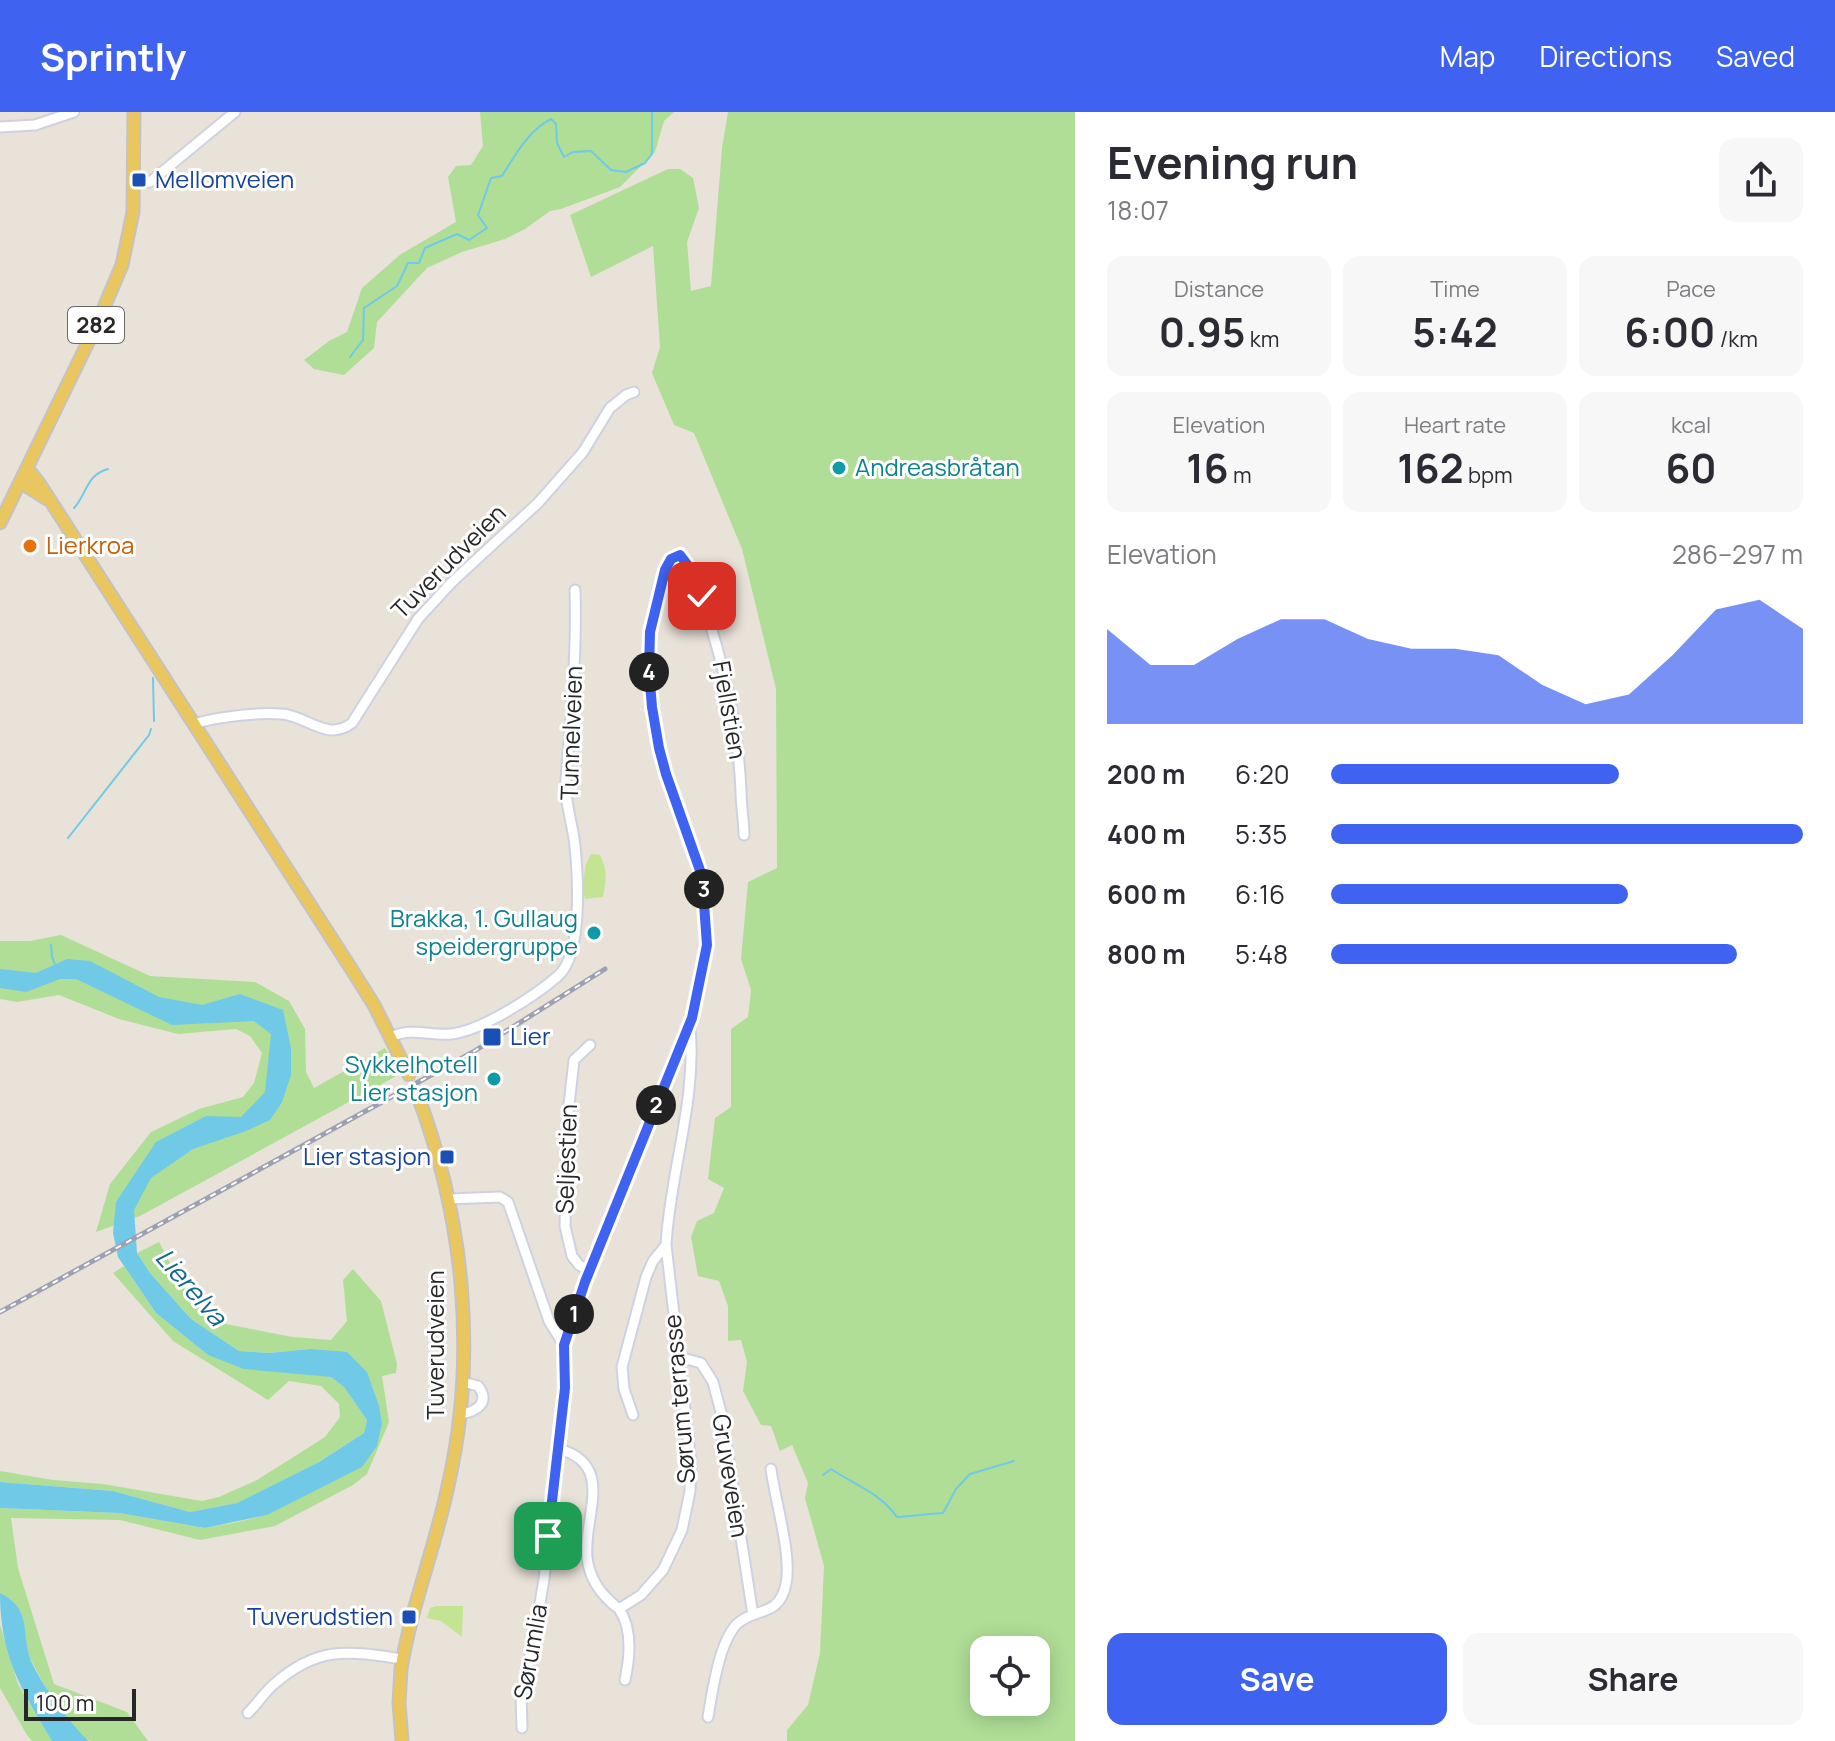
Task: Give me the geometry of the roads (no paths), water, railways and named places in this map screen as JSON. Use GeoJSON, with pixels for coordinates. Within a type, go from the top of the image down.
{"type":"FeatureCollection","features":[{"type":"Feature","properties":{"kind":"main road","name":"282"},"geometry":{"type":"LineString","coordinates":[[0,523],[122,265],[132,226],[134,112]]}},
{"type":"Feature","properties":{"kind":"main road"},"geometry":{"type":"LineString","coordinates":[[27,468],[352,970],[409,1075]]}},
{"type":"Feature","properties":{"kind":"main road"},"geometry":{"type":"LineString","coordinates":[[20,482],[48,499]]}},
{"type":"Feature","properties":{"kind":"main road","name":"Tuverudveien"},"geometry":{"type":"LineString","coordinates":[[402,1741],[399,1693],[402,1659],[448,1489],[463,1382],[462,1300],[449,1199],[416,1091]]}},
{"type":"Feature","properties":{"kind":"street"},"geometry":{"type":"LineString","coordinates":[[0,127],[35,125],[74,112]]}},
{"type":"Feature","properties":{"kind":"street"},"geometry":{"type":"LineString","coordinates":[[135,184],[146,184],[159,175],[235,112]]}},
{"type":"Feature","properties":{"kind":"street","name":"Tuverudveien"},"geometry":{"type":"LineString","coordinates":[[194,724],[272,714],[290,715],[331,731],[346,728],[418,619],[452,582],[538,503],[583,452],[610,408],[634,392]]}},
{"type":"Feature","properties":{"kind":"street","name":"Fjellstien"},"geometry":{"type":"LineString","coordinates":[[671,559],[680,555],[692,571],[723,664],[731,699],[744,835]]}},
{"type":"Feature","properties":{"kind":"street","name":"Sørumlia"},"geometry":{"type":"LineString","coordinates":[[522,1728],[521,1694],[538,1617],[559,1449],[565,1388],[564,1345],[590,1271],[690,1024],[707,945],[705,891],[697,858],[659,748],[649,671],[652,623],[665,570],[671,559]]}},
{"type":"Feature","properties":{"kind":"street","name":"Tunnelveien"},"geometry":{"type":"LineString","coordinates":[[391,1037],[411,1032],[455,1034],[480,1024],[557,977],[571,958],[577,878],[566,780],[573,690],[575,590]]}},
{"type":"Feature","properties":{"kind":"street","name":"Sørum terrasse"},"geometry":{"type":"LineString","coordinates":[[619,1609],[641,1595],[663,1570],[677,1544],[685,1520],[691,1471],[666,1245],[669,1199],[691,1073],[690,1024]]}},
{"type":"Feature","properties":{"kind":"street","name":"Seljestien"},"geometry":{"type":"LineString","coordinates":[[590,1045],[574,1060],[567,1123],[565,1226],[572,1256],[590,1271]]}},
{"type":"Feature","properties":{"kind":"street"},"geometry":{"type":"LineString","coordinates":[[449,1199],[495,1197],[506,1200],[512,1209],[549,1321],[564,1345]]}},
{"type":"Feature","properties":{"kind":"street"},"geometry":{"type":"LineString","coordinates":[[633,1415],[624,1389],[622,1367],[646,1277],[653,1261],[666,1245]]}},
{"type":"Feature","properties":{"kind":"street","name":"Gruveveien"},"geometry":{"type":"LineString","coordinates":[[679,1357],[701,1363],[713,1382],[729,1448],[753,1615]]}},
{"type":"Feature","properties":{"kind":"street"},"geometry":{"type":"LineString","coordinates":[[460,1414],[477,1410],[484,1399],[478,1386],[463,1382]]}},
{"type":"Feature","properties":{"kind":"street"},"geometry":{"type":"LineString","coordinates":[[559,1449],[580,1457],[593,1478],[587,1560],[601,1592],[619,1609],[628,1634],[630,1656],[625,1680]]}},
{"type":"Feature","properties":{"kind":"street"},"geometry":{"type":"LineString","coordinates":[[708,1717],[726,1642],[734,1626],[770,1610],[786,1586],[781,1521],[771,1469]]}},
{"type":"Feature","properties":{"kind":"street"},"geometry":{"type":"LineString","coordinates":[[248,1713],[274,1684],[317,1658],[354,1651],[402,1659]]}},
{"type":"Feature","properties":{"kind":"water"},"geometry":{"type":"Polygon","coordinates":[[[67,959],[90,961],[159,997],[202,1005],[240,994],[283,1010],[291,1048],[291,1075],[282,1102],[270,1120],[193,1149],[151,1178],[134,1210],[137,1253],[150,1273],[191,1319],[239,1351],[269,1353],[310,1349],[347,1352],[367,1372],[382,1424],[377,1446],[362,1467],[267,1515],[205,1528],[119,1513],[0,1508],[0,1482],[113,1491],[190,1512],[237,1503],[319,1462],[364,1433],[367,1420],[344,1387],[331,1377],[244,1369],[208,1355],[156,1313],[118,1257],[113,1233],[116,1202],[156,1142],[206,1116],[241,1117],[265,1092],[271,1034],[254,1021],[172,1025],[76,979],[60,979],[26,992],[0,988],[0,969],[36,973],[67,959]]]}},
{"type":"Feature","properties":{"kind":"water"},"geometry":{"type":"Polygon","coordinates":[[[0,1593],[10,1599],[21,1613],[27,1648],[40,1677],[65,1714],[89,1741],[52,1741],[22,1688],[8,1654],[0,1593]]]}},
{"type":"Feature","properties":{"kind":"waterway"},"geometry":{"type":"LineString","coordinates":[[350,357],[363,340],[364,308],[397,286],[408,263],[419,263],[425,248],[457,234],[469,240],[487,228],[478,215],[491,178],[502,176],[523,144],[543,124],[551,119],[556,124],[557,143],[564,157],[573,152],[591,151],[611,170],[626,172],[645,163],[652,154],[652,112]]}},
{"type":"Feature","properties":{"kind":"waterway"},"geometry":{"type":"LineString","coordinates":[[74,508],[91,480],[108,469]]}},
{"type":"Feature","properties":{"kind":"waterway"},"geometry":{"type":"LineString","coordinates":[[153,678],[154,721]]}},
{"type":"Feature","properties":{"kind":"waterway"},"geometry":{"type":"LineString","coordinates":[[68,838],[151,729]]}},
{"type":"Feature","properties":{"kind":"waterway"},"geometry":{"type":"LineString","coordinates":[[51,945],[56,967]]}},
{"type":"Feature","properties":{"kind":"waterway"},"geometry":{"type":"LineString","coordinates":[[823,1475],[831,1469],[875,1495],[897,1517],[943,1513],[956,1489],[970,1474],[1014,1461]]}},
{"type":"Feature","properties":{"kind":"railway"},"geometry":{"type":"LineString","coordinates":[[0,1312],[473,1052],[605,969]]}},
{"type":"Feature","properties":{"kind":"place","name":"Mellomveien"},"geometry":{"type":"Point","coordinates":[139,180]}},
{"type":"Feature","properties":{"kind":"place","name":"Andreasbråtan"},"geometry":{"type":"Point","coordinates":[839,468]}},
{"type":"Feature","properties":{"kind":"place","name":"Lierkroa"},"geometry":{"type":"Point","coordinates":[30,546]}},
{"type":"Feature","properties":{"kind":"place","name":"Brakka, 1. Gullaug speidergruppe"},"geometry":{"type":"Point","coordinates":[594,933]}},
{"type":"Feature","properties":{"kind":"place","name":"Lier"},"geometry":{"type":"Point","coordinates":[492,1037]}},
{"type":"Feature","properties":{"kind":"place","name":"Sykkelhotell Lier stasjon"},"geometry":{"type":"Point","coordinates":[494,1079]}},
{"type":"Feature","properties":{"kind":"place","name":"Lier stasjon"},"geometry":{"type":"Point","coordinates":[447,1157]}},
{"type":"Feature","properties":{"kind":"place","name":"Tuverudstien"},"geometry":{"type":"Point","coordinates":[409,1617]}},
{"type":"Feature","properties":{"kind":"water label","name":"Lierelva"},"geometry":{"type":"Point","coordinates":[191,1287]}}]}
